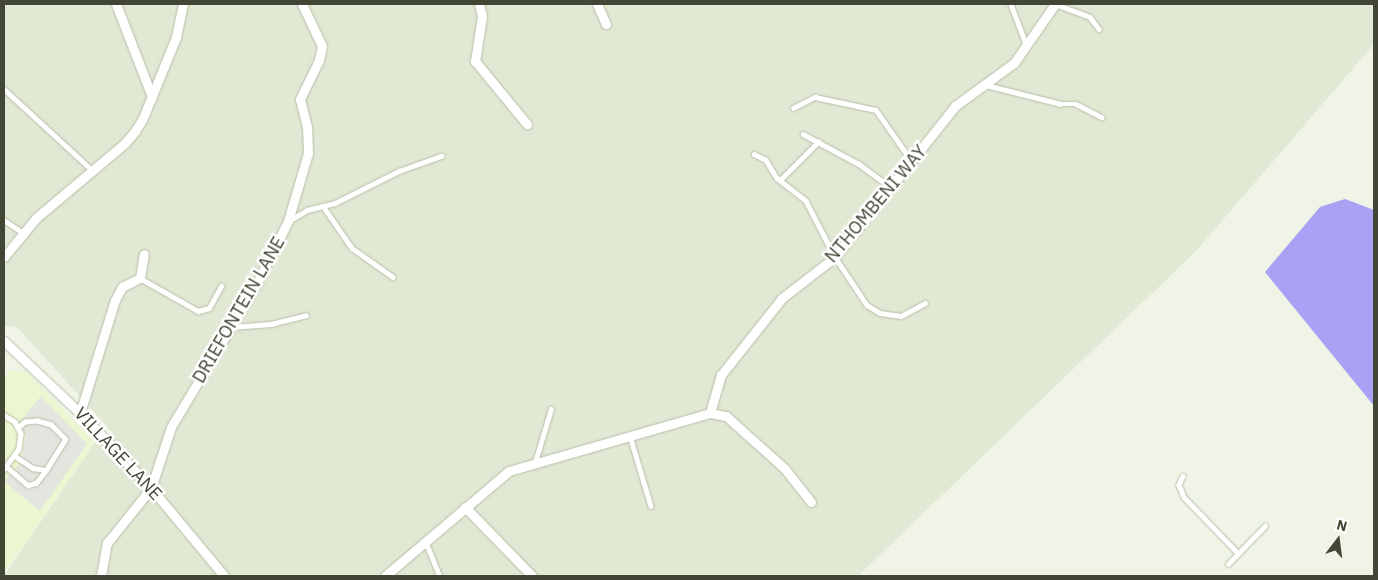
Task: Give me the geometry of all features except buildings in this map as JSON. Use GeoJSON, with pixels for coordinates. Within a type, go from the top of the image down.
{"type":"FeatureCollection","features":[{"type":"Feature","properties":{"kind":"street"},"geometry":{"type":"LineString","coordinates":[[116,4],[152,97]]}},
{"type":"Feature","properties":{"kind":"street"},"geometry":{"type":"LineString","coordinates":[[4,257],[22,232],[125,143],[143,118],[176,36],[183,4]]}},
{"type":"Feature","properties":{"kind":"street","name":"DRIEFONTEIN LANE"},"geometry":{"type":"LineString","coordinates":[[101,576],[107,543],[151,488],[172,427],[279,246],[288,221],[308,153],[307,127],[300,99],[319,60],[322,46],[302,4]]}},
{"type":"Feature","properties":{"kind":"street"},"geometry":{"type":"LineString","coordinates":[[479,4],[482,16],[475,61],[527,124]]}},
{"type":"Feature","properties":{"kind":"street"},"geometry":{"type":"LineString","coordinates":[[597,4],[606,24]]}},
{"type":"Feature","properties":{"kind":"street","name":"NTHOMBENI WAY"},"geometry":{"type":"LineString","coordinates":[[710,413],[717,382],[782,298],[835,257],[955,106],[1014,64],[1028,47],[1053,5]]}},
{"type":"Feature","properties":{"kind":"street"},"geometry":{"type":"LineString","coordinates":[[80,413],[118,292],[140,278],[144,254]]}},
{"type":"Feature","properties":{"kind":"street","name":"VILLAGE LANE"},"geometry":{"type":"LineString","coordinates":[[4,341],[80,413],[151,488],[224,576]]}},
{"type":"Feature","properties":{"kind":"street"},"geometry":{"type":"LineString","coordinates":[[384,576],[426,542],[498,477],[535,462],[710,413],[726,416],[785,469],[811,502]]}},
{"type":"Feature","properties":{"kind":"street"},"geometry":{"type":"LineString","coordinates":[[465,507],[532,576]]}},
{"type":"Feature","properties":{"kind":"lane"},"geometry":{"type":"LineString","coordinates":[[1010,4],[1028,47]]}},
{"type":"Feature","properties":{"kind":"lane"},"geometry":{"type":"LineString","coordinates":[[1053,5],[1090,17],[1099,29]]}},
{"type":"Feature","properties":{"kind":"lane"},"geometry":{"type":"LineString","coordinates":[[984,85],[1076,104],[1102,116]]}},
{"type":"Feature","properties":{"kind":"lane"},"geometry":{"type":"LineString","coordinates":[[4,89],[92,170]]}},
{"type":"Feature","properties":{"kind":"lane"},"geometry":{"type":"LineString","coordinates":[[793,108],[815,97],[876,110],[894,140],[912,161]]}},
{"type":"Feature","properties":{"kind":"lane"},"geometry":{"type":"LineString","coordinates":[[803,134],[860,164],[891,187]]}},
{"type":"Feature","properties":{"kind":"lane"},"geometry":{"type":"LineString","coordinates":[[780,180],[818,142]]}},
{"type":"Feature","properties":{"kind":"lane"},"geometry":{"type":"LineString","coordinates":[[754,154],[766,160],[780,180],[806,201],[853,287],[873,310],[902,316],[925,303]]}},
{"type":"Feature","properties":{"kind":"lane"},"geometry":{"type":"LineString","coordinates":[[288,221],[335,203],[398,171],[442,156]]}},
{"type":"Feature","properties":{"kind":"lane"},"geometry":{"type":"LineString","coordinates":[[323,206],[352,248],[393,277]]}},
{"type":"Feature","properties":{"kind":"lane"},"geometry":{"type":"LineString","coordinates":[[4,220],[22,232]]}},
{"type":"Feature","properties":{"kind":"lane"},"geometry":{"type":"LineString","coordinates":[[140,278],[198,311],[209,308],[221,286]]}},
{"type":"Feature","properties":{"kind":"lane"},"geometry":{"type":"LineString","coordinates":[[230,327],[271,324],[306,315]]}},
{"type":"Feature","properties":{"kind":"lane"},"geometry":{"type":"LineString","coordinates":[[535,462],[551,409]]}},
{"type":"Feature","properties":{"kind":"lane"},"geometry":{"type":"LineString","coordinates":[[4,415],[19,427],[20,441],[15,456],[5,468],[28,485],[36,483],[65,439],[51,425],[38,421],[25,422],[19,427]]}},
{"type":"Feature","properties":{"kind":"lane"},"geometry":{"type":"LineString","coordinates":[[630,436],[651,506]]}},
{"type":"Feature","properties":{"kind":"lane"},"geometry":{"type":"LineString","coordinates":[[15,456],[41,471],[46,470]]}},
{"type":"Feature","properties":{"kind":"lane"},"geometry":{"type":"LineString","coordinates":[[1183,476],[1179,485],[1184,497],[1238,554]]}},
{"type":"Feature","properties":{"kind":"lane"},"geometry":{"type":"LineString","coordinates":[[1228,564],[1265,526]]}},
{"type":"Feature","properties":{"kind":"lane"},"geometry":{"type":"LineString","coordinates":[[426,542],[440,576]]}},
{"type":"Feature","properties":{"kind":"shaded area"},"geometry":{"type":"Polygon","coordinates":[[[4,4],[1374,4],[1374,44],[1196,251],[858,576],[4,576],[95,442],[114,434],[17,327],[4,326],[4,4]]]}},
{"type":"Feature","properties":{"kind":"shaded area"},"geometry":{"type":"Polygon","coordinates":[[[1345,199],[1374,210],[1374,406],[1265,272],[1320,207],[1345,199]]]}},
{"type":"Feature","properties":{"kind":"shaded area"},"geometry":{"type":"Polygon","coordinates":[[[9,370],[27,373],[95,442],[4,573],[4,379],[9,370]]]}},
{"type":"Feature","properties":{"kind":"shaded area"},"geometry":{"type":"Polygon","coordinates":[[[41,396],[87,444],[40,511],[4,481],[20,463],[26,437],[19,423],[41,396]]]}}]}
